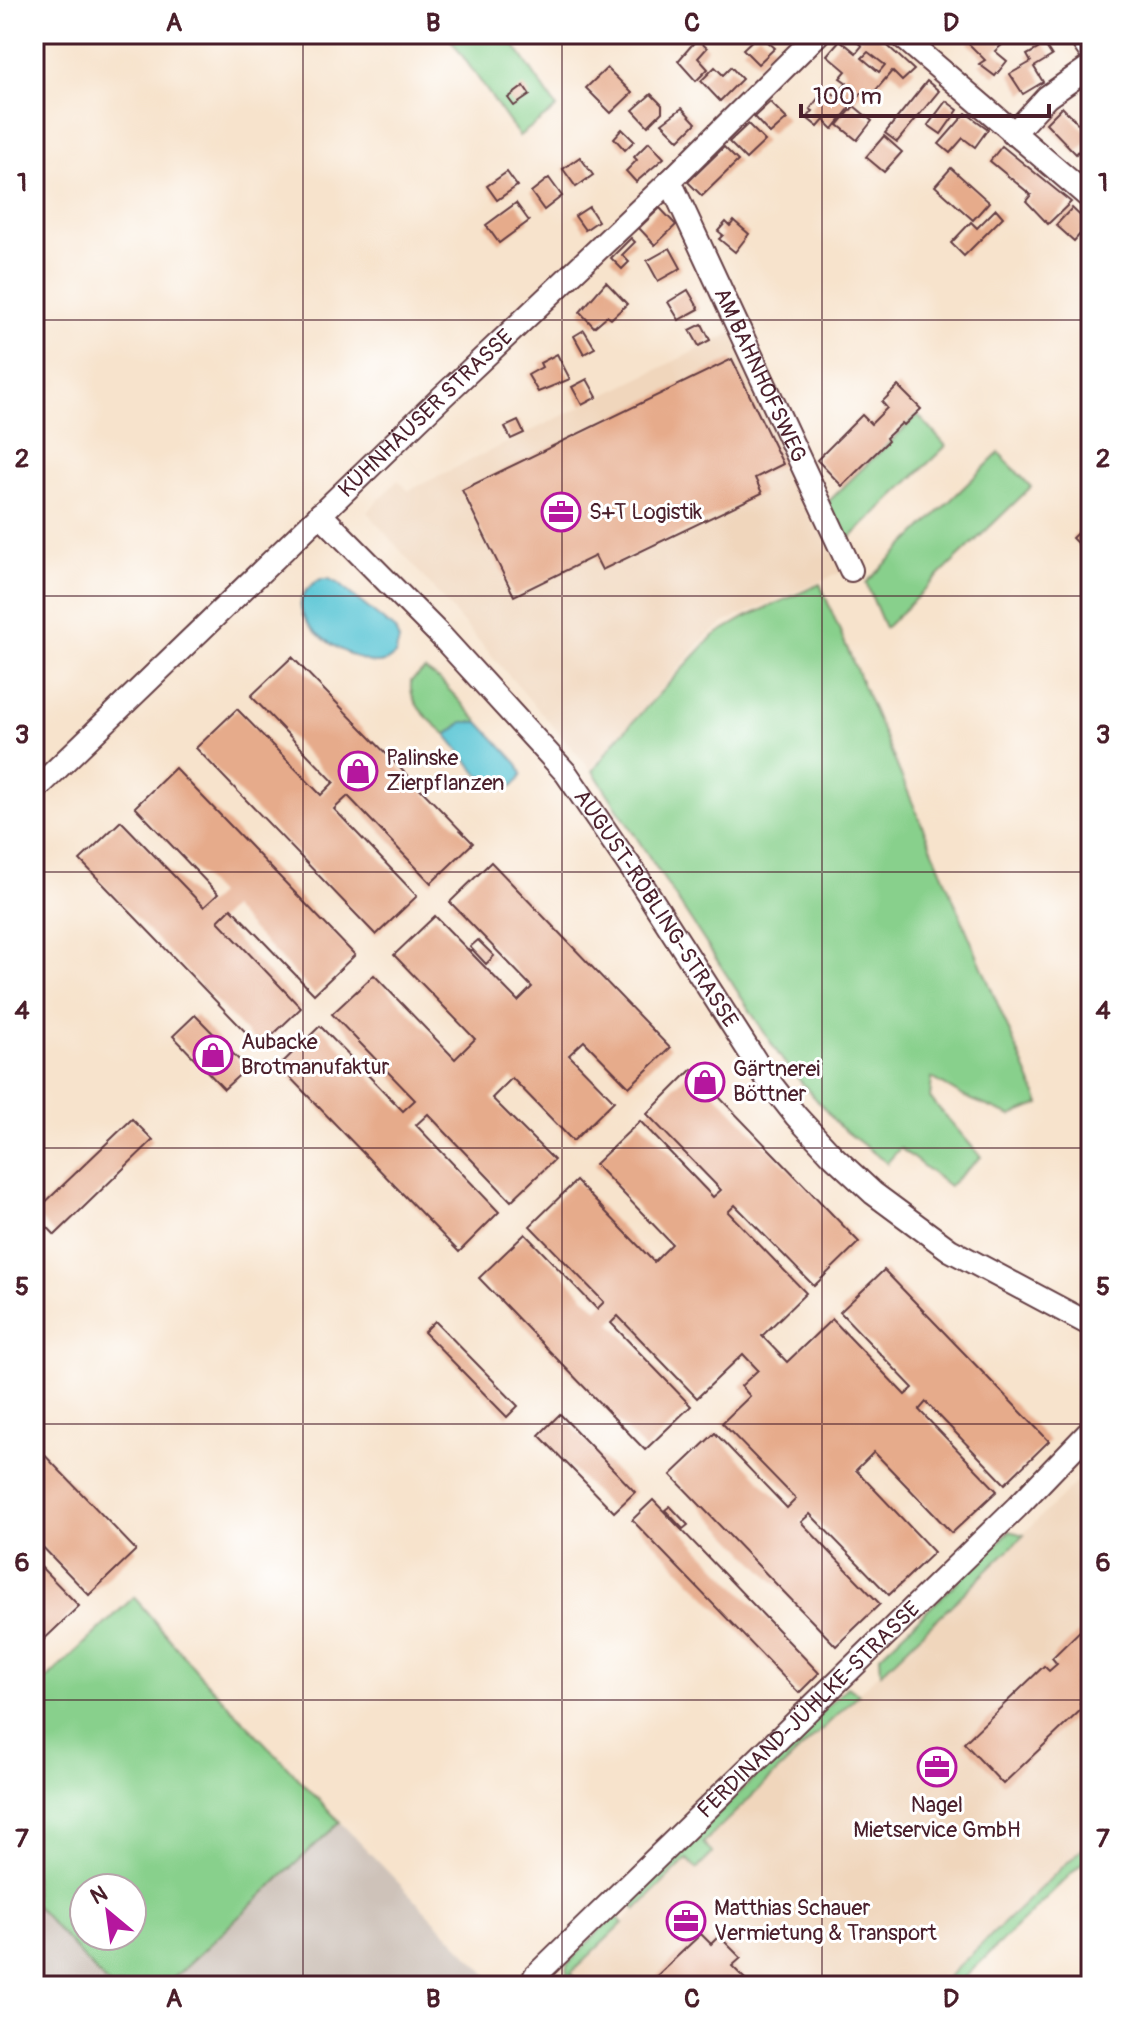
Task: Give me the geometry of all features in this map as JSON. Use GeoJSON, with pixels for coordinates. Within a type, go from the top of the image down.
{"type":"FeatureCollection","features":[{"type":"Feature","properties":{"kind":"street","name":"KÜHNHÄUSER STRASSE"},"geometry":{"type":"LineString","coordinates":[[34,791],[670,181],[818,34]]}},
{"type":"Feature","properties":{"kind":"street"},"geometry":{"type":"LineString","coordinates":[[899,34],[1091,199]]}},
{"type":"Feature","properties":{"kind":"street"},"geometry":{"type":"LineString","coordinates":[[1078,34],[1091,53]]}},
{"type":"Feature","properties":{"kind":"street"},"geometry":{"type":"LineString","coordinates":[[1013,134],[1047,97],[1091,66]]}},
{"type":"Feature","properties":{"kind":"street","name":"AM BAHNHOFSWEG"},"geometry":{"type":"LineString","coordinates":[[670,181],[851,570]]}},
{"type":"Feature","properties":{"kind":"street","name":"AUGUST-RÖBLING-STRASSE"},"geometry":{"type":"LineString","coordinates":[[320,514],[440,635],[566,773],[636,875],[767,1079],[833,1156],[882,1201],[950,1250],[1091,1325]]}},
{"type":"Feature","properties":{"kind":"street","name":"FERDINAND-JÜHLKE-STRASSE"},"geometry":{"type":"LineString","coordinates":[[545,1986],[535,1976],[1017,1507],[1091,1430]]}},
{"type":"Feature","properties":{"kind":"shaded area"},"geometry":{"type":"Polygon","coordinates":[[[732,333],[842,572],[727,621],[708,635],[590,769],[367,512],[398,480],[408,491],[732,333]]]}},
{"type":"Feature","properties":{"kind":"shaded area","name":"Nagel Mietservice GmbH"},"geometry":{"type":"Polygon","coordinates":[[[1089,1470],[1091,1840],[938,1986],[583,1986],[571,1973],[687,1859],[696,1869],[712,1853],[703,1843],[1089,1470]]]}},
{"type":"Feature","properties":{"kind":"shaded area"},"geometry":{"type":"Polygon","coordinates":[[[200,1675],[498,1986],[34,1986],[34,1833],[200,1675]]]}},
{"type":"Feature","properties":{"kind":"green space"},"geometry":{"type":"Polygon","coordinates":[[[447,34],[507,34],[557,108],[519,136],[447,34]]]}},
{"type":"Feature","properties":{"kind":"green space"},"geometry":{"type":"Polygon","coordinates":[[[918,415],[946,446],[846,542],[827,503],[918,415]]]}},
{"type":"Feature","properties":{"kind":"green space"},"geometry":{"type":"Polygon","coordinates":[[[999,453],[1031,487],[885,628],[866,583],[999,453]]]}},
{"type":"Feature","properties":{"kind":"green space"},"geometry":{"type":"Polygon","coordinates":[[[820,584],[1040,1104],[1011,1116],[965,1097],[932,1078],[930,1098],[981,1157],[949,1186],[900,1148],[887,1163],[839,1126],[783,1061],[593,771],[616,740],[713,636],[746,617],[820,584]]]}},
{"type":"Feature","properties":{"kind":"green space"},"geometry":{"type":"Polygon","coordinates":[[[425,670],[442,682],[479,722],[463,722],[447,735],[428,718],[417,705],[411,690],[411,681],[425,670]]]}},
{"type":"Feature","properties":{"kind":"green space"},"geometry":{"type":"Polygon","coordinates":[[[1010,1531],[1024,1535],[881,1673],[880,1656],[1010,1531]]]}},
{"type":"Feature","properties":{"kind":"green space"},"geometry":{"type":"Polygon","coordinates":[[[134,1597],[200,1675],[340,1822],[165,1986],[109,1986],[78,1952],[148,1952],[148,1872],[68,1872],[68,1941],[34,1904],[34,1691],[134,1597]]]}},
{"type":"Feature","properties":{"kind":"green space"},"geometry":{"type":"Polygon","coordinates":[[[847,1687],[859,1694],[703,1843],[713,1853],[697,1869],[687,1859],[636,1910],[629,1901],[847,1687]]]}},
{"type":"Feature","properties":{"kind":"green space"},"geometry":{"type":"Polygon","coordinates":[[[1091,1840],[1091,1854],[956,1986],[938,1986],[1091,1840]]]}},
{"type":"Feature","properties":{"kind":"green space"},"geometry":{"type":"Polygon","coordinates":[[[614,1915],[623,1923],[571,1973],[583,1986],[572,1986],[566,1980],[568,1964],[614,1915]]]}},
{"type":"Feature","properties":{"kind":"water"},"geometry":{"type":"Polygon","coordinates":[[[321,579],[337,583],[395,630],[399,641],[395,655],[383,662],[367,662],[337,648],[315,631],[301,610],[301,600],[307,589],[321,579]]]}},
{"type":"Feature","properties":{"kind":"water"},"geometry":{"type":"Polygon","coordinates":[[[463,722],[479,722],[518,764],[522,774],[515,784],[499,789],[478,774],[447,735],[463,722]]]}},
{"type":"Feature","properties":{"kind":"building"},"geometry":{"type":"Polygon","coordinates":[[[759,34],[775,48],[758,64],[743,49],[759,34]]]}},
{"type":"Feature","properties":{"kind":"building"},"geometry":{"type":"Polygon","coordinates":[[[864,34],[875,34],[914,70],[902,81],[892,71],[871,96],[864,90],[833,129],[824,120],[818,127],[807,118],[813,111],[810,109],[826,88],[836,96],[847,83],[840,78],[846,71],[827,55],[840,40],[856,53],[862,46],[857,42],[864,34]],[[868,52],[862,58],[879,72],[885,65],[868,52]]]}},
{"type":"Feature","properties":{"kind":"building"},"geometry":{"type":"Polygon","coordinates":[[[978,34],[994,34],[1003,44],[995,51],[1007,61],[995,76],[979,64],[985,60],[968,43],[978,34]]]}},
{"type":"Feature","properties":{"kind":"building"},"geometry":{"type":"Polygon","coordinates":[[[1028,34],[1062,34],[1045,45],[1052,56],[1034,67],[1043,82],[1023,94],[1010,74],[1031,62],[1027,55],[1038,49],[1028,34]]]}},
{"type":"Feature","properties":{"kind":"building"},"geometry":{"type":"Polygon","coordinates":[[[697,39],[707,48],[698,58],[708,69],[696,81],[678,61],[697,39]]]}},
{"type":"Feature","properties":{"kind":"building"},"geometry":{"type":"Polygon","coordinates":[[[715,67],[723,75],[731,67],[742,79],[720,101],[701,81],[715,67]]]}},
{"type":"Feature","properties":{"kind":"building"},"geometry":{"type":"Polygon","coordinates":[[[607,68],[632,93],[611,113],[586,88],[607,68]]]}},
{"type":"Feature","properties":{"kind":"building"},"geometry":{"type":"Polygon","coordinates":[[[927,81],[939,91],[897,142],[885,133],[927,81]]]}},
{"type":"Feature","properties":{"kind":"building"},"geometry":{"type":"Polygon","coordinates":[[[524,86],[530,95],[514,106],[508,98],[524,86]]]}},
{"type":"Feature","properties":{"kind":"building"},"geometry":{"type":"Polygon","coordinates":[[[651,94],[662,105],[662,112],[648,126],[633,110],[651,94]]]}},
{"type":"Feature","properties":{"kind":"building"},"geometry":{"type":"Polygon","coordinates":[[[946,101],[958,110],[941,134],[928,125],[946,101]]]}},
{"type":"Feature","properties":{"kind":"building"},"geometry":{"type":"Polygon","coordinates":[[[770,102],[787,119],[770,134],[754,117],[770,102]]]}},
{"type":"Feature","properties":{"kind":"building"},"geometry":{"type":"Polygon","coordinates":[[[854,106],[872,121],[857,140],[838,125],[854,106]]]}},
{"type":"Feature","properties":{"kind":"building"},"geometry":{"type":"Polygon","coordinates":[[[1062,107],[1091,137],[1076,154],[1046,123],[1062,107]]]}},
{"type":"Feature","properties":{"kind":"building"},"geometry":{"type":"Polygon","coordinates":[[[682,108],[696,123],[679,140],[662,123],[682,108]]]}},
{"type":"Feature","properties":{"kind":"building"},"geometry":{"type":"Polygon","coordinates":[[[966,113],[988,129],[975,147],[963,138],[950,153],[939,144],[966,113]]]}},
{"type":"Feature","properties":{"kind":"building"},"geometry":{"type":"Polygon","coordinates":[[[748,124],[765,141],[746,159],[729,142],[748,124]]]}},
{"type":"Feature","properties":{"kind":"building"},"geometry":{"type":"Polygon","coordinates":[[[622,129],[634,141],[625,150],[614,138],[622,129]]]}},
{"type":"Feature","properties":{"kind":"building"},"geometry":{"type":"Polygon","coordinates":[[[884,136],[902,152],[884,172],[866,157],[884,136]]]}},
{"type":"Feature","properties":{"kind":"building"},"geometry":{"type":"Polygon","coordinates":[[[649,142],[664,158],[636,182],[626,171],[637,160],[634,157],[649,142]]]}},
{"type":"Feature","properties":{"kind":"building"},"geometry":{"type":"Polygon","coordinates":[[[1002,146],[1071,202],[1048,224],[1026,201],[1031,195],[990,161],[1002,146]]]}},
{"type":"Feature","properties":{"kind":"building"},"geometry":{"type":"Polygon","coordinates":[[[724,147],[738,161],[702,196],[688,182],[724,147]]]}},
{"type":"Feature","properties":{"kind":"building"},"geometry":{"type":"Polygon","coordinates":[[[580,157],[593,175],[576,187],[563,169],[580,157]]]}},
{"type":"Feature","properties":{"kind":"building"},"geometry":{"type":"Polygon","coordinates":[[[951,168],[989,202],[973,220],[935,186],[951,168]]]}},
{"type":"Feature","properties":{"kind":"building"},"geometry":{"type":"Polygon","coordinates":[[[507,172],[517,186],[497,200],[487,186],[507,172]]]}},
{"type":"Feature","properties":{"kind":"building"},"geometry":{"type":"Polygon","coordinates":[[[549,178],[562,196],[544,210],[531,192],[549,178]]]}},
{"type":"Feature","properties":{"kind":"building"},"geometry":{"type":"Polygon","coordinates":[[[516,203],[529,221],[499,243],[486,225],[516,203]]]}},
{"type":"Feature","properties":{"kind":"building"},"geometry":{"type":"Polygon","coordinates":[[[589,207],[598,221],[585,230],[575,216],[589,207]]]}},
{"type":"Feature","properties":{"kind":"building"},"geometry":{"type":"Polygon","coordinates":[[[660,208],[676,225],[655,245],[639,228],[660,208]]]}},
{"type":"Feature","properties":{"kind":"building"},"geometry":{"type":"Polygon","coordinates":[[[1072,208],[1089,224],[1074,241],[1056,225],[1072,208]]]}},
{"type":"Feature","properties":{"kind":"building"},"geometry":{"type":"Polygon","coordinates":[[[996,209],[1003,217],[964,256],[951,243],[971,222],[977,228],[996,209]]]}},
{"type":"Feature","properties":{"kind":"building"},"geometry":{"type":"Polygon","coordinates":[[[734,221],[749,234],[735,252],[719,239],[723,235],[718,231],[726,222],[730,226],[734,221]]]}},
{"type":"Feature","properties":{"kind":"building"},"geometry":{"type":"Polygon","coordinates":[[[631,238],[635,242],[622,255],[629,262],[622,269],[611,258],[631,238]]]}},
{"type":"Feature","properties":{"kind":"building"},"geometry":{"type":"Polygon","coordinates":[[[670,248],[681,268],[658,281],[647,261],[670,248]]]}},
{"type":"Feature","properties":{"kind":"building"},"geometry":{"type":"Polygon","coordinates":[[[606,282],[627,304],[611,319],[607,316],[594,327],[580,312],[606,282]]]}},
{"type":"Feature","properties":{"kind":"building"},"geometry":{"type":"Polygon","coordinates":[[[688,290],[699,309],[679,320],[668,302],[688,290]]]}},
{"type":"Feature","properties":{"kind":"building"},"geometry":{"type":"Polygon","coordinates":[[[702,324],[710,340],[699,346],[690,330],[702,324]]]}},
{"type":"Feature","properties":{"kind":"building"},"geometry":{"type":"Polygon","coordinates":[[[584,330],[595,348],[584,354],[574,336],[584,330]]]}},
{"type":"Feature","properties":{"kind":"building"},"geometry":{"type":"Polygon","coordinates":[[[557,354],[570,379],[538,392],[528,375],[542,367],[540,363],[557,354]]]}},
{"type":"Feature","properties":{"kind":"building"},"geometry":{"type":"Polygon","coordinates":[[[732,359],[783,464],[755,478],[762,493],[602,570],[595,556],[514,596],[462,490],[732,359]]]}},
{"type":"Feature","properties":{"kind":"building"},"geometry":{"type":"Polygon","coordinates":[[[587,379],[597,397],[582,405],[572,387],[587,379]]]}},
{"type":"Feature","properties":{"kind":"building"},"geometry":{"type":"Polygon","coordinates":[[[898,386],[921,409],[886,438],[888,441],[842,486],[817,460],[862,415],[871,424],[887,408],[882,402],[898,386]]]}},
{"type":"Feature","properties":{"kind":"building"},"geometry":{"type":"Polygon","coordinates":[[[518,421],[524,433],[511,439],[505,427],[518,421]]]}},
{"type":"Feature","properties":{"kind":"building"},"geometry":{"type":"Polygon","coordinates":[[[1091,520],[1091,557],[1072,538],[1091,520]]]}},
{"type":"Feature","properties":{"kind":"building"},"geometry":{"type":"Polygon","coordinates":[[[292,657],[473,843],[431,883],[348,796],[334,809],[417,896],[376,935],[196,748],[237,709],[321,795],[334,782],[251,696],[292,657]]]}},
{"type":"Feature","properties":{"kind":"building"},"geometry":{"type":"Polygon","coordinates":[[[175,768],[355,955],[314,994],[231,908],[218,921],[301,1008],[260,1047],[80,860],[121,821],[204,907],[218,894],[135,807],[175,768]]]}},
{"type":"Feature","properties":{"kind":"building"},"geometry":{"type":"Polygon","coordinates":[[[491,862],[670,1048],[629,1087],[584,1041],[569,1055],[614,1101],[573,1141],[512,1078],[492,1098],[554,1160],[511,1201],[428,1114],[416,1125],[499,1212],[459,1252],[279,1066],[320,1026],[403,1111],[415,1100],[332,1014],[374,975],[455,1059],[475,1039],[394,955],[435,916],[518,1001],[532,987],[450,902],[491,862]]]}},
{"type":"Feature","properties":{"kind":"building"},"geometry":{"type":"Polygon","coordinates":[[[478,940],[494,956],[486,964],[470,947],[478,940]]]}},
{"type":"Feature","properties":{"kind":"building"},"geometry":{"type":"Polygon","coordinates":[[[195,1015],[247,1068],[224,1089],[173,1036],[195,1015]]]}},
{"type":"Feature","properties":{"kind":"building"},"geometry":{"type":"Polygon","coordinates":[[[692,1069],[859,1242],[814,1286],[735,1205],[728,1212],[806,1293],[762,1336],[787,1362],[832,1319],[905,1395],[913,1388],[840,1312],[884,1270],[1049,1441],[1005,1484],[926,1402],[919,1410],[997,1491],[952,1533],[874,1452],[856,1470],[934,1552],[889,1595],[810,1514],[801,1522],[880,1604],[836,1646],[671,1475],[715,1433],[787,1508],[796,1499],[722,1423],[750,1396],[741,1386],[758,1370],[743,1354],[697,1398],[618,1316],[611,1323],[691,1406],[645,1450],[479,1278],[525,1234],[597,1309],[604,1302],[530,1226],[576,1181],[654,1262],[672,1244],[595,1164],[640,1121],[713,1197],[721,1190],[647,1114],[692,1069]]]}},
{"type":"Feature","properties":{"kind":"building"},"geometry":{"type":"Polygon","coordinates":[[[132,1119],[153,1140],[55,1235],[34,1213],[132,1119]]]}},
{"type":"Feature","properties":{"kind":"building"},"geometry":{"type":"Polygon","coordinates":[[[435,1321],[518,1406],[507,1417],[424,1332],[435,1321]]]}},
{"type":"Feature","properties":{"kind":"building"},"geometry":{"type":"Polygon","coordinates":[[[560,1414],[635,1492],[614,1512],[539,1435],[560,1414]]]}},
{"type":"Feature","properties":{"kind":"building"},"geometry":{"type":"Polygon","coordinates":[[[34,1444],[136,1550],[89,1595],[34,1538],[34,1444]]]}},
{"type":"Feature","properties":{"kind":"building"},"geometry":{"type":"Polygon","coordinates":[[[653,1500],[819,1673],[799,1693],[632,1520],[653,1500]]]}},
{"type":"Feature","properties":{"kind":"building"},"geometry":{"type":"Polygon","coordinates":[[[670,1506],[688,1525],[683,1529],[665,1510],[670,1506]]]}},
{"type":"Feature","properties":{"kind":"building"},"geometry":{"type":"Polygon","coordinates":[[[34,1560],[79,1606],[34,1649],[34,1560]]]}},
{"type":"Feature","properties":{"kind":"building"},"geometry":{"type":"Polygon","coordinates":[[[1091,1620],[1091,1699],[1088,1696],[1080,1704],[1084,1707],[1003,1784],[964,1743],[1044,1666],[1049,1671],[1057,1664],[1052,1658],[1091,1620]]]}},
{"type":"Feature","properties":{"kind":"building"},"geometry":{"type":"Polygon","coordinates":[[[701,1934],[711,1944],[719,1936],[741,1958],[732,1966],[745,1979],[737,1986],[646,1986],[701,1934]]]}},
{"type":"Feature","properties":{"kind":"place","name":"S+T Logistik"},"geometry":{"type":"Point","coordinates":[561,512]}},
{"type":"Feature","properties":{"kind":"place","name":"Palinske Zierpflanzen"},"geometry":{"type":"Point","coordinates":[358,771]}},
{"type":"Feature","properties":{"kind":"place","name":"Aubacke Brotmanufaktur"},"geometry":{"type":"Point","coordinates":[213,1055]}},
{"type":"Feature","properties":{"kind":"place","name":"Gärtnerei Böttner"},"geometry":{"type":"Point","coordinates":[705,1082]}},
{"type":"Feature","properties":{"kind":"place","name":"Nagel Mietservice GmbH"},"geometry":{"type":"Point","coordinates":[937,1767]}},
{"type":"Feature","properties":{"kind":"place","name":"Matthias Schauer Vermietung & Transport"},"geometry":{"type":"Point","coordinates":[686,1921]}}]}
